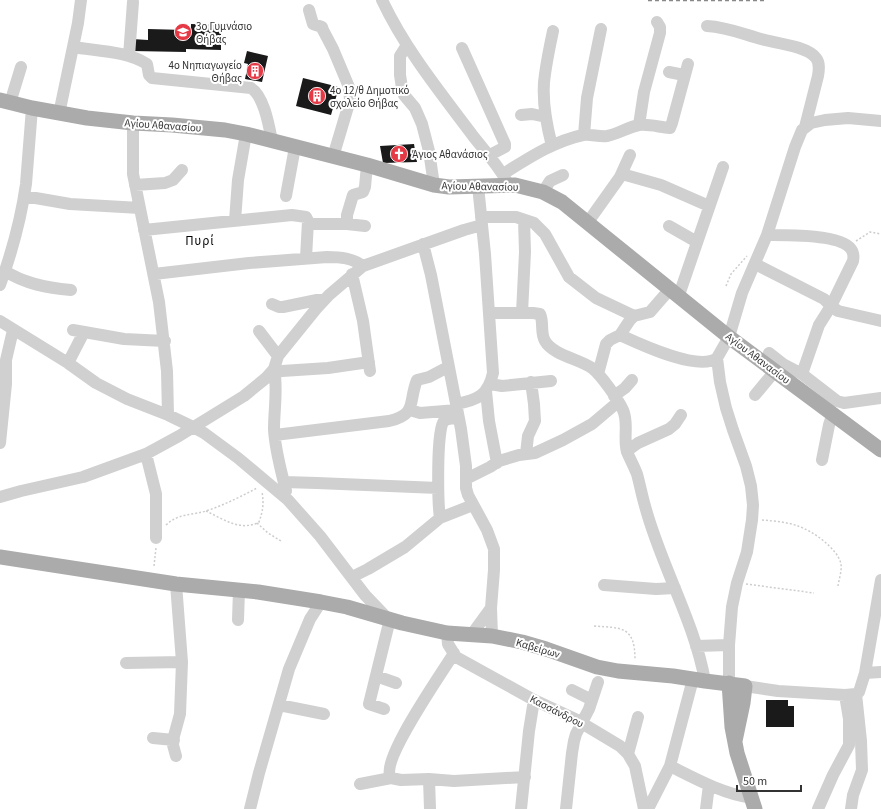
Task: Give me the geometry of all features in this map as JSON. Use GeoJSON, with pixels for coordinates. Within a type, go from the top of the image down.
{"type":"FeatureCollection","features":[{"type":"Feature","properties":{"kind":"main road","name":"Αγίου Αθανασίου"},"geometry":{"type":"LineString","coordinates":[[5,101],[59,114],[133,123],[225,130],[246,134],[366,165],[434,185],[449,187],[478,186],[506,179],[544,192],[562,202],[729,336],[881,450]]}},
{"type":"Feature","properties":{"kind":"main road","name":"Καβείρων"},"geometry":{"type":"LineString","coordinates":[[0,557],[176,584],[258,592],[321,602],[447,632],[492,636],[546,649],[597,667],[745,686]]}},
{"type":"Feature","properties":{"kind":"main road"},"geometry":{"type":"LineString","coordinates":[[729,683],[730,714],[735,741],[754,804]]}},
{"type":"Feature","properties":{"kind":"main road"},"geometry":{"type":"LineString","coordinates":[[735,741],[742,711],[745,686]]}},
{"type":"Feature","properties":{"kind":"street"},"geometry":{"type":"LineString","coordinates":[[59,114],[78,23],[81,0]]}},
{"type":"Feature","properties":{"kind":"street"},"geometry":{"type":"LineString","coordinates":[[382,0],[395,26],[434,84],[506,179],[519,163],[563,141],[584,135],[608,136],[639,125],[653,125],[670,128],[686,69],[669,72]]}},
{"type":"Feature","properties":{"kind":"street"},"geometry":{"type":"LineString","coordinates":[[129,56],[133,2]]}},
{"type":"Feature","properties":{"kind":"street"},"geometry":{"type":"LineString","coordinates":[[309,10],[314,24],[322,27],[333,49],[349,87],[350,93],[350,100],[333,157]]}},
{"type":"Feature","properties":{"kind":"street"},"geometry":{"type":"LineString","coordinates":[[639,125],[644,92],[660,33],[660,26],[657,22]]}},
{"type":"Feature","properties":{"kind":"street"},"geometry":{"type":"LineString","coordinates":[[707,26],[728,28],[761,39],[801,49],[810,53],[816,58],[820,68],[805,127]]}},
{"type":"Feature","properties":{"kind":"street"},"geometry":{"type":"LineString","coordinates":[[584,135],[586,98],[601,29]]}},
{"type":"Feature","properties":{"kind":"street"},"geometry":{"type":"LineString","coordinates":[[552,146],[546,117],[544,76],[553,31]]}},
{"type":"Feature","properties":{"kind":"street"},"geometry":{"type":"LineString","coordinates":[[407,45],[400,56],[402,88],[404,95],[415,108],[422,124],[434,185]]}},
{"type":"Feature","properties":{"kind":"street"},"geometry":{"type":"LineString","coordinates":[[73,47],[140,59],[147,64],[149,75],[152,78],[251,88],[256,91],[268,121],[272,141]]}},
{"type":"Feature","properties":{"kind":"street"},"geometry":{"type":"LineString","coordinates":[[462,48],[505,144],[505,147],[488,156]]}},
{"type":"Feature","properties":{"kind":"street"},"geometry":{"type":"LineString","coordinates":[[5,101],[21,67]]}},
{"type":"Feature","properties":{"kind":"street"},"geometry":{"type":"LineString","coordinates":[[0,286],[18,226],[24,196],[32,108]]}},
{"type":"Feature","properties":{"kind":"street"},"geometry":{"type":"LineString","coordinates":[[521,115],[532,114],[546,117]]}},
{"type":"Feature","properties":{"kind":"street"},"geometry":{"type":"LineString","coordinates":[[729,683],[729,645],[732,607],[737,583],[747,552],[753,505],[751,486],[746,466],[726,408],[720,382],[717,358],[729,336],[742,293],[767,235],[795,147],[802,130],[811,123],[825,120],[848,118],[881,120]]}},
{"type":"Feature","properties":{"kind":"street"},"geometry":{"type":"LineString","coordinates":[[133,123],[132,161],[135,185],[160,302],[169,398],[168,415]]}},
{"type":"Feature","properties":{"kind":"street"},"geometry":{"type":"LineString","coordinates":[[235,221],[238,180],[246,134]]}},
{"type":"Feature","properties":{"kind":"street"},"geometry":{"type":"LineString","coordinates":[[286,196],[295,147]]}},
{"type":"Feature","properties":{"kind":"street"},"geometry":{"type":"LineString","coordinates":[[588,222],[600,208],[622,174],[630,155]]}},
{"type":"Feature","properties":{"kind":"street"},"geometry":{"type":"LineString","coordinates":[[348,224],[347,215],[353,195],[364,192],[366,165]]}},
{"type":"Feature","properties":{"kind":"street"},"geometry":{"type":"LineString","coordinates":[[598,374],[606,344],[620,334],[634,316],[650,312],[674,292],[697,242],[723,167]]}},
{"type":"Feature","properties":{"kind":"street"},"geometry":{"type":"LineString","coordinates":[[135,185],[165,183],[173,180],[182,170]]}},
{"type":"Feature","properties":{"kind":"street"},"geometry":{"type":"LineString","coordinates":[[622,174],[661,185],[709,206]]}},
{"type":"Feature","properties":{"kind":"street"},"geometry":{"type":"LineString","coordinates":[[544,192],[550,181],[563,175]]}},
{"type":"Feature","properties":{"kind":"street"},"geometry":{"type":"LineString","coordinates":[[478,186],[493,373],[488,388],[489,421],[497,463]]}},
{"type":"Feature","properties":{"kind":"street"},"geometry":{"type":"LineString","coordinates":[[24,196],[70,204],[140,208]]}},
{"type":"Feature","properties":{"kind":"street"},"geometry":{"type":"LineString","coordinates":[[144,230],[298,215],[306,217],[308,221],[306,258]]}},
{"type":"Feature","properties":{"kind":"street"},"geometry":{"type":"LineString","coordinates":[[288,500],[276,450],[274,371],[278,356],[324,300],[363,266],[464,230],[482,221],[504,216],[516,217],[534,223],[544,234],[569,277],[596,298],[634,316]]}},
{"type":"Feature","properties":{"kind":"street"},"geometry":{"type":"LineString","coordinates":[[522,313],[526,252],[524,220]]}},
{"type":"Feature","properties":{"kind":"street"},"geometry":{"type":"LineString","coordinates":[[308,224],[348,224],[365,226]]}},
{"type":"Feature","properties":{"kind":"street"},"geometry":{"type":"LineString","coordinates":[[669,226],[697,242]]}},
{"type":"Feature","properties":{"kind":"street"},"geometry":{"type":"LineString","coordinates":[[767,235],[796,234],[823,237],[851,247],[854,254],[853,261],[831,306],[819,325],[802,374]]}},
{"type":"Feature","properties":{"kind":"street"},"geometry":{"type":"LineString","coordinates":[[423,244],[431,275],[465,454],[468,495],[487,530],[494,550],[491,608],[492,636]]}},
{"type":"Feature","properties":{"kind":"street"},"geometry":{"type":"LineString","coordinates":[[154,274],[306,258],[340,257],[354,260],[363,266]]}},
{"type":"Feature","properties":{"kind":"street"},"geometry":{"type":"LineString","coordinates":[[757,259],[824,299],[838,311],[881,321]]}},
{"type":"Feature","properties":{"kind":"street"},"geometry":{"type":"LineString","coordinates":[[5,272],[16,278],[37,285],[71,290]]}},
{"type":"Feature","properties":{"kind":"street"},"geometry":{"type":"LineString","coordinates":[[0,497],[83,477],[146,454],[179,436],[244,396],[274,371],[370,366],[363,321],[352,274]]}},
{"type":"Feature","properties":{"kind":"street"},"geometry":{"type":"LineString","coordinates":[[272,304],[283,306],[324,300]]}},
{"type":"Feature","properties":{"kind":"street"},"geometry":{"type":"LineString","coordinates":[[489,313],[540,314],[545,341],[560,353],[586,365],[598,374],[623,409],[625,417],[627,451],[636,473],[645,508],[690,625],[700,657],[699,680],[670,766],[648,809]]}},
{"type":"Feature","properties":{"kind":"street"},"geometry":{"type":"LineString","coordinates":[[0,321],[68,363],[96,383],[127,399],[168,415],[204,433],[238,458],[288,500],[320,536],[365,595],[393,620],[369,704],[384,709]]}},
{"type":"Feature","properties":{"kind":"street"},"geometry":{"type":"LineString","coordinates":[[0,443],[6,384],[6,360],[13,330]]}},
{"type":"Feature","properties":{"kind":"street"},"geometry":{"type":"LineString","coordinates":[[259,330],[278,356]]}},
{"type":"Feature","properties":{"kind":"street"},"geometry":{"type":"LineString","coordinates":[[68,363],[79,331],[124,339],[164,341]]}},
{"type":"Feature","properties":{"kind":"street"},"geometry":{"type":"LineString","coordinates":[[620,334],[676,358],[692,360],[713,360],[717,358]]}},
{"type":"Feature","properties":{"kind":"street"},"geometry":{"type":"LineString","coordinates":[[769,353],[783,364],[802,374],[837,401],[844,403],[881,398]]}},
{"type":"Feature","properties":{"kind":"street"},"geometry":{"type":"LineString","coordinates":[[275,435],[389,421],[400,418],[410,410],[417,380],[429,377],[448,367]]}},
{"type":"Feature","properties":{"kind":"street"},"geometry":{"type":"LineString","coordinates":[[755,395],[775,371]]}},
{"type":"Feature","properties":{"kind":"street"},"geometry":{"type":"LineString","coordinates":[[466,479],[508,458],[539,451],[579,431],[602,417],[632,380]]}},
{"type":"Feature","properties":{"kind":"street"},"geometry":{"type":"LineString","coordinates":[[440,518],[438,444],[441,427],[444,421],[450,418],[468,401],[478,397],[488,388],[530,382],[551,381]]}},
{"type":"Feature","properties":{"kind":"street"},"geometry":{"type":"LineString","coordinates":[[526,454],[528,436],[535,421],[530,382]]}},
{"type":"Feature","properties":{"kind":"street"},"geometry":{"type":"LineString","coordinates":[[410,410],[420,413],[457,411]]}},
{"type":"Feature","properties":{"kind":"street"},"geometry":{"type":"LineString","coordinates":[[822,460],[833,413]]}},
{"type":"Feature","properties":{"kind":"street"},"geometry":{"type":"LineString","coordinates":[[627,451],[638,443],[669,429],[675,424],[681,415]]}},
{"type":"Feature","properties":{"kind":"street"},"geometry":{"type":"LineString","coordinates":[[146,454],[156,494],[156,538]]}},
{"type":"Feature","properties":{"kind":"street"},"geometry":{"type":"LineString","coordinates":[[284,482],[438,488]]}},
{"type":"Feature","properties":{"kind":"street"},"geometry":{"type":"LineString","coordinates":[[352,577],[405,547],[440,518],[474,505]]}},
{"type":"Feature","properties":{"kind":"street"},"geometry":{"type":"LineString","coordinates":[[745,686],[778,691],[851,695],[860,688],[865,673],[881,580]]}},
{"type":"Feature","properties":{"kind":"street"},"geometry":{"type":"LineString","coordinates":[[176,584],[182,662],[180,714],[175,730],[173,745],[176,756]]}},
{"type":"Feature","properties":{"kind":"street"},"geometry":{"type":"LineString","coordinates":[[604,585],[656,590],[675,588]]}},
{"type":"Feature","properties":{"kind":"street"},"geometry":{"type":"LineString","coordinates":[[238,620],[239,590]]}},
{"type":"Feature","properties":{"kind":"street"},"geometry":{"type":"LineString","coordinates":[[250,809],[289,669],[310,619],[321,602]]}},
{"type":"Feature","properties":{"kind":"street"},"geometry":{"type":"LineString","coordinates":[[472,634],[491,608]]}},
{"type":"Feature","properties":{"kind":"street"},"geometry":{"type":"LineString","coordinates":[[391,778],[389,775],[389,770],[392,757],[399,742],[412,718],[454,653],[448,644],[447,632]]}},
{"type":"Feature","properties":{"kind":"street"},"geometry":{"type":"LineString","coordinates":[[696,646],[729,645]]}},
{"type":"Feature","properties":{"kind":"street","name":"Κασσάνδρου"},"geometry":{"type":"LineString","coordinates":[[454,653],[456,657],[534,700],[582,723],[620,746],[628,754],[635,766],[644,809]]}},
{"type":"Feature","properties":{"kind":"street"},"geometry":{"type":"LineString","coordinates":[[126,662],[182,662]]}},
{"type":"Feature","properties":{"kind":"street"},"geometry":{"type":"LineString","coordinates":[[865,673],[881,672]]}},
{"type":"Feature","properties":{"kind":"street"},"geometry":{"type":"LineString","coordinates":[[376,676],[396,683]]}},
{"type":"Feature","properties":{"kind":"street"},"geometry":{"type":"LineString","coordinates":[[568,809],[572,753],[576,734],[592,700],[598,682]]}},
{"type":"Feature","properties":{"kind":"street"},"geometry":{"type":"LineString","coordinates":[[572,690],[592,700]]}},
{"type":"Feature","properties":{"kind":"street"},"geometry":{"type":"LineString","coordinates":[[818,809],[833,775],[850,745],[849,719],[851,695]]}},
{"type":"Feature","properties":{"kind":"street"},"geometry":{"type":"LineString","coordinates":[[850,809],[853,795],[862,770],[861,741],[851,695]]}},
{"type":"Feature","properties":{"kind":"street"},"geometry":{"type":"LineString","coordinates":[[521,809],[529,731],[534,700]]}},
{"type":"Feature","properties":{"kind":"street"},"geometry":{"type":"LineString","coordinates":[[279,705],[324,714]]}},
{"type":"Feature","properties":{"kind":"street"},"geometry":{"type":"LineString","coordinates":[[628,754],[638,717]]}},
{"type":"Feature","properties":{"kind":"street"},"geometry":{"type":"LineString","coordinates":[[153,738],[174,740]]}},
{"type":"Feature","properties":{"kind":"street"},"geometry":{"type":"LineString","coordinates":[[670,766],[709,785],[741,797],[754,804]]}},
{"type":"Feature","properties":{"kind":"street"},"geometry":{"type":"LineString","coordinates":[[360,784],[391,778],[400,780],[429,779],[454,781],[525,777]]}},
{"type":"Feature","properties":{"kind":"street"},"geometry":{"type":"LineString","coordinates":[[429,779],[430,809]]}},
{"type":"Feature","properties":{"kind":"street"},"geometry":{"type":"LineString","coordinates":[[706,809],[709,785]]}},
{"type":"Feature","properties":{"kind":"path"},"geometry":{"type":"LineString","coordinates":[[851,247],[855,241],[870,232],[881,234]]}},
{"type":"Feature","properties":{"kind":"path"},"geometry":{"type":"LineString","coordinates":[[726,286],[731,274],[746,257],[753,254],[757,259]]}},
{"type":"Feature","properties":{"kind":"path"},"geometry":{"type":"LineString","coordinates":[[154,566],[156,538],[172,520],[184,515],[206,511],[238,498],[260,486],[264,502],[259,522],[252,526],[236,525],[206,511]]}},
{"type":"Feature","properties":{"kind":"path"},"geometry":{"type":"LineString","coordinates":[[752,520],[771,521],[799,526],[817,536],[839,557],[841,566],[838,586]]}},
{"type":"Feature","properties":{"kind":"path"},"geometry":{"type":"LineString","coordinates":[[257,523],[268,533],[281,541]]}},
{"type":"Feature","properties":{"kind":"path"},"geometry":{"type":"LineString","coordinates":[[737,583],[814,593]]}},
{"type":"Feature","properties":{"kind":"path"},"geometry":{"type":"LineString","coordinates":[[594,626],[622,628],[626,631],[633,644],[635,655],[635,673]]}},
{"type":"Feature","properties":{"kind":"building"},"geometry":{"type":"Polygon","coordinates":[[[191,24],[221,25],[221,50],[186,49],[186,52],[132,51],[132,39],[148,40],[148,29],[185,30],[184,33],[191,33],[191,24]]]}},
{"type":"Feature","properties":{"kind":"building","name":"4ο Νηπιαγωγείο Θήβας"},"geometry":{"type":"Polygon","coordinates":[[[247,51],[268,56],[262,82],[245,79],[248,64],[244,63],[247,51]]]}},
{"type":"Feature","properties":{"kind":"building","name":"4ο 12/θ Δημοτικό σχολείο Θήβας"},"geometry":{"type":"Polygon","coordinates":[[[303,78],[339,87],[331,115],[296,106],[303,78]]]}},
{"type":"Feature","properties":{"kind":"building","name":"Άγιος Αθανάσιος"},"geometry":{"type":"Polygon","coordinates":[[[414,144],[417,162],[383,163],[380,146],[414,144]]]}},
{"type":"Feature","properties":{"kind":"building"},"geometry":{"type":"Polygon","coordinates":[[[766,700],[788,700],[788,706],[794,706],[794,727],[766,727],[766,700]]]}},
{"type":"Feature","properties":{"kind":"railway"},"geometry":{"type":"LineString","coordinates":[[648,0],[766,0]]}},
{"type":"Feature","properties":{"kind":"place","name":"3ο Γυμνάσιο Θήβας"},"geometry":{"type":"Point","coordinates":[183,32]}},
{"type":"Feature","properties":{"kind":"place","name":"4ο Νηπιαγωγείο Θήβας"},"geometry":{"type":"Point","coordinates":[255,71]}},
{"type":"Feature","properties":{"kind":"place","name":"4ο 12/θ Δημοτικό σχολείο Θήβας"},"geometry":{"type":"Point","coordinates":[317,96]}},
{"type":"Feature","properties":{"kind":"place","name":"Άγιος Αθανάσιος"},"geometry":{"type":"Point","coordinates":[399,154]}},
{"type":"Feature","properties":{"kind":"district","name":"Πυρί"},"geometry":{"type":"Point","coordinates":[200,240]}}]}
